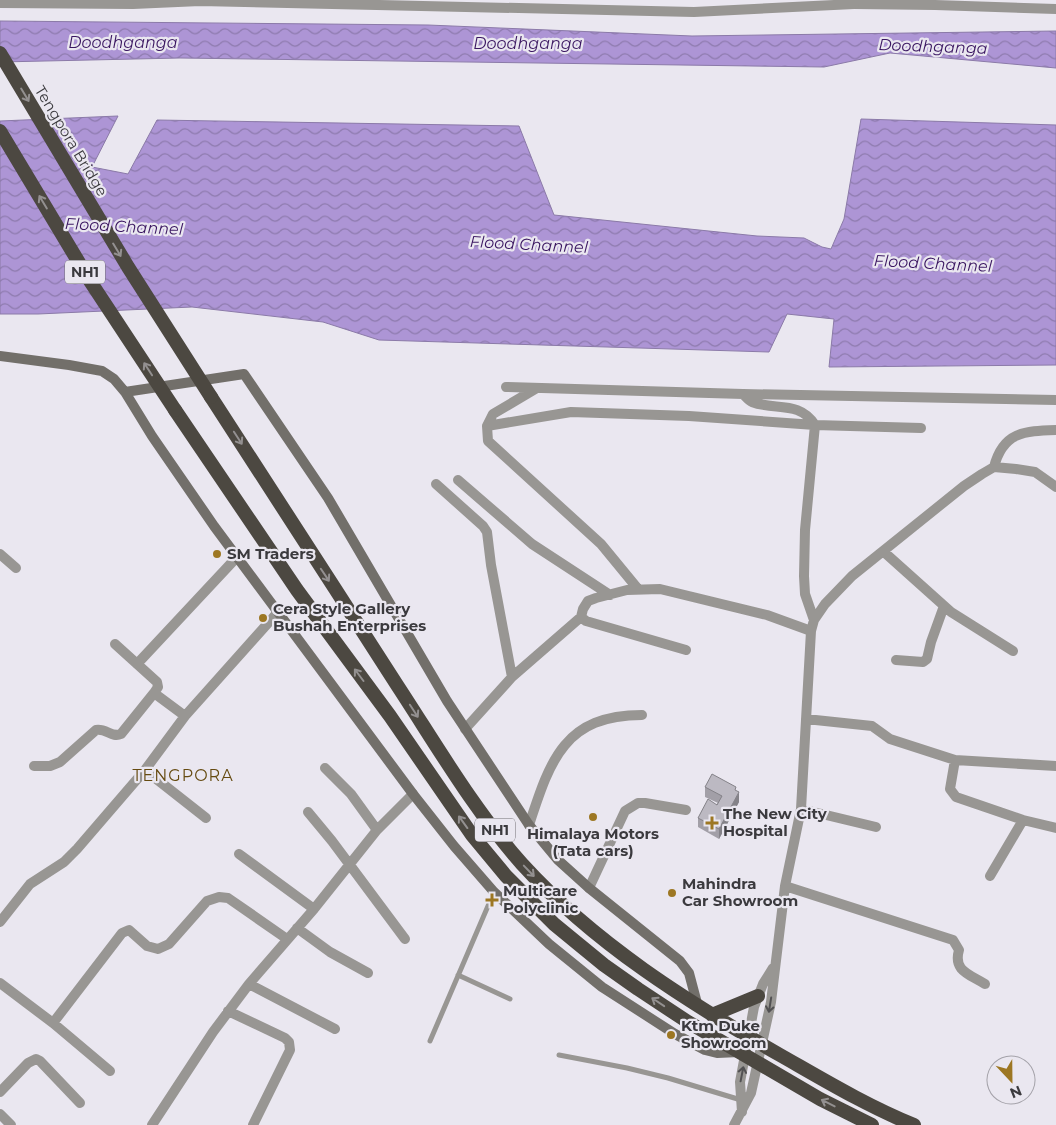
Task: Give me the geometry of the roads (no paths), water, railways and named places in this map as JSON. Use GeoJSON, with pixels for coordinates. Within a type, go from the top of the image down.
{"type":"FeatureCollection","features":[{"type":"Feature","properties":{"kind":"highway","name":"Tengpora Bridge"},"geometry":{"type":"LineString","coordinates":[[0,53],[128,267],[452,770],[504,843],[544,886],[596,933],[646,972],[698,1007]]}},
{"type":"Feature","properties":{"kind":"highway","name":"NH1"},"geometry":{"type":"LineString","coordinates":[[0,131],[90,281],[297,590],[390,716],[472,835],[506,876],[554,924],[604,964],[688,1022],[820,1099],[867,1124]]}},
{"type":"Feature","properties":{"kind":"highway"},"geometry":{"type":"LineString","coordinates":[[712,1015],[758,996]]}},
{"type":"Feature","properties":{"kind":"highway","name":"NH1"},"geometry":{"type":"LineString","coordinates":[[698,1007],[886,1114],[914,1125]]}},
{"type":"Feature","properties":{"kind":"main road"},"geometry":{"type":"LineString","coordinates":[[0,356],[31,359],[102,371],[114,379],[125,392],[152,436],[237,557],[413,794],[454,846],[494,892],[549,944],[602,987],[705,1050],[717,1053],[743,1054]]}},
{"type":"Feature","properties":{"kind":"main road"},"geometry":{"type":"LineString","coordinates":[[125,392],[244,374],[328,498],[465,729],[529,825],[558,860],[589,888],[680,961],[689,973],[698,1007]]}},
{"type":"Feature","properties":{"kind":"street"},"geometry":{"type":"LineString","coordinates":[[0,3],[27,1],[133,4],[201,0],[694,12],[854,2],[936,2],[1056,9]]}},
{"type":"Feature","properties":{"kind":"street"},"geometry":{"type":"LineString","coordinates":[[506,387],[986,400],[1056,400]]}},
{"type":"Feature","properties":{"kind":"street"},"geometry":{"type":"LineString","coordinates":[[536,388],[493,414],[487,426],[488,441],[601,544],[638,589]]}},
{"type":"Feature","properties":{"kind":"street"},"geometry":{"type":"LineString","coordinates":[[742,1112],[740,1082],[743,1054],[756,1041],[771,1002],[784,886],[801,810],[813,626],[805,594],[804,530],[815,425],[809,416],[796,409],[751,402],[743,394]]}},
{"type":"Feature","properties":{"kind":"street"},"geometry":{"type":"LineString","coordinates":[[487,426],[571,412],[689,416],[815,425],[921,428]]}},
{"type":"Feature","properties":{"kind":"street"},"geometry":{"type":"LineString","coordinates":[[994,467],[997,456],[1004,444],[1015,435],[1056,430]]}},
{"type":"Feature","properties":{"kind":"street"},"geometry":{"type":"LineString","coordinates":[[813,626],[825,604],[852,576],[964,486],[994,467],[1016,468],[1035,472],[1056,487]]}},
{"type":"Feature","properties":{"kind":"street"},"geometry":{"type":"LineString","coordinates":[[458,480],[532,544],[610,594]]}},
{"type":"Feature","properties":{"kind":"street"},"geometry":{"type":"LineString","coordinates":[[436,484],[484,526],[487,532],[491,565],[512,678]]}},
{"type":"Feature","properties":{"kind":"street"},"geometry":{"type":"LineString","coordinates":[[884,552],[944,606],[1012,651]]}},
{"type":"Feature","properties":{"kind":"street"},"geometry":{"type":"LineString","coordinates":[[0,554],[16,568]]}},
{"type":"Feature","properties":{"kind":"street"},"geometry":{"type":"LineString","coordinates":[[137,664],[237,557]]}},
{"type":"Feature","properties":{"kind":"street"},"geometry":{"type":"LineString","coordinates":[[465,729],[512,678],[581,617],[588,601],[610,594],[638,589],[660,589],[813,626]]}},
{"type":"Feature","properties":{"kind":"street"},"geometry":{"type":"LineString","coordinates":[[896,660],[923,662],[927,659],[944,606]]}},
{"type":"Feature","properties":{"kind":"street"},"geometry":{"type":"LineString","coordinates":[[0,922],[30,884],[64,862],[78,849],[145,770],[186,716],[278,612]]}},
{"type":"Feature","properties":{"kind":"street"},"geometry":{"type":"LineString","coordinates":[[581,617],[594,623],[686,650]]}},
{"type":"Feature","properties":{"kind":"street"},"geometry":{"type":"LineString","coordinates":[[34,766],[50,766],[60,762],[96,730],[100,729],[114,735],[121,734],[158,687],[157,682],[115,644]]}},
{"type":"Feature","properties":{"kind":"street"},"geometry":{"type":"LineString","coordinates":[[154,693],[186,716]]}},
{"type":"Feature","properties":{"kind":"street"},"geometry":{"type":"LineString","coordinates":[[529,825],[549,770],[571,737],[591,723],[606,718],[642,714]]}},
{"type":"Feature","properties":{"kind":"street"},"geometry":{"type":"LineString","coordinates":[[806,719],[872,726],[890,739],[955,760],[1056,766]]}},
{"type":"Feature","properties":{"kind":"street"},"geometry":{"type":"LineString","coordinates":[[955,760],[950,788],[956,796],[1023,820],[1056,828]]}},
{"type":"Feature","properties":{"kind":"street"},"geometry":{"type":"LineString","coordinates":[[325,768],[351,794],[377,830]]}},
{"type":"Feature","properties":{"kind":"street"},"geometry":{"type":"LineString","coordinates":[[145,770],[206,818]]}},
{"type":"Feature","properties":{"kind":"street"},"geometry":{"type":"LineString","coordinates":[[153,1124],[228,1011],[249,984],[314,909],[377,830],[413,794]]}},
{"type":"Feature","properties":{"kind":"street"},"geometry":{"type":"LineString","coordinates":[[589,888],[625,811],[638,804],[645,803],[686,810]]}},
{"type":"Feature","properties":{"kind":"street"},"geometry":{"type":"LineString","coordinates":[[801,810],[876,828]]}},
{"type":"Feature","properties":{"kind":"street"},"geometry":{"type":"LineString","coordinates":[[308,812],[405,939]]}},
{"type":"Feature","properties":{"kind":"street"},"geometry":{"type":"LineString","coordinates":[[990,876],[1023,820]]}},
{"type":"Feature","properties":{"kind":"street"},"geometry":{"type":"LineString","coordinates":[[239,854],[314,909]]}},
{"type":"Feature","properties":{"kind":"street"},"geometry":{"type":"LineString","coordinates":[[784,886],[954,940],[959,950],[956,959],[960,968],[985,984]]}},
{"type":"Feature","properties":{"kind":"street"},"geometry":{"type":"LineString","coordinates":[[53,1023],[122,933],[129,930],[148,946],[158,949],[169,944],[207,901],[213,898],[228,898],[287,939]]}},
{"type":"Feature","properties":{"kind":"street"},"geometry":{"type":"LineString","coordinates":[[297,928],[330,952],[368,973]]}},
{"type":"Feature","properties":{"kind":"street"},"geometry":{"type":"LineString","coordinates":[[734,1125],[751,1093],[758,1063],[754,1007],[774,965]]}},
{"type":"Feature","properties":{"kind":"street"},"geometry":{"type":"LineString","coordinates":[[0,983],[53,1023],[110,1071]]}},
{"type":"Feature","properties":{"kind":"street"},"geometry":{"type":"LineString","coordinates":[[249,984],[335,1029]]}},
{"type":"Feature","properties":{"kind":"street"},"geometry":{"type":"LineString","coordinates":[[228,1011],[285,1038],[290,1045],[290,1050],[253,1125]]}},
{"type":"Feature","properties":{"kind":"street"},"geometry":{"type":"LineString","coordinates":[[0,1092],[28,1064],[36,1059],[80,1103]]}},
{"type":"Feature","properties":{"kind":"street"},"geometry":{"type":"LineString","coordinates":[[0,1114],[11,1125]]}},
{"type":"Feature","properties":{"kind":"lane"},"geometry":{"type":"LineString","coordinates":[[430,1041],[494,892]]}},
{"type":"Feature","properties":{"kind":"lane"},"geometry":{"type":"LineString","coordinates":[[458,974],[510,999]]}},
{"type":"Feature","properties":{"kind":"lane"},"geometry":{"type":"LineString","coordinates":[[559,1055],[668,1078],[741,1100]]}},
{"type":"Feature","properties":{"kind":"water","name":"Doodhganga"},"geometry":{"type":"Polygon","coordinates":[[[0,21],[428,25],[692,36],[1056,31],[1056,68],[890,53],[824,67],[180,58],[0,62],[0,21]]]}},
{"type":"Feature","properties":{"kind":"water","name":"Flood Channel"},"geometry":{"type":"Polygon","coordinates":[[[118,116],[92,167],[128,174],[157,120],[519,126],[554,215],[757,236],[804,238],[822,247],[831,249],[844,219],[861,119],[1056,125],[1056,365],[829,367],[834,319],[787,314],[769,352],[379,340],[323,322],[192,307],[0,314],[0,121],[118,116]]]}},
{"type":"Feature","properties":{"kind":"place","name":"SM Traders"},"geometry":{"type":"Point","coordinates":[217,554]}},
{"type":"Feature","properties":{"kind":"place","name":"Cera Style Gallery Bushah Enterprises"},"geometry":{"type":"Point","coordinates":[263,618]}},
{"type":"Feature","properties":{"kind":"place","name":"Himalaya Motors (Tata cars)"},"geometry":{"type":"Point","coordinates":[593,817]}},
{"type":"Feature","properties":{"kind":"place","name":"The New City Hospital"},"geometry":{"type":"Point","coordinates":[712,823]}},
{"type":"Feature","properties":{"kind":"place","name":"Mahindra Car Showroom"},"geometry":{"type":"Point","coordinates":[672,893]}},
{"type":"Feature","properties":{"kind":"place","name":"Multicare Polyclinic"},"geometry":{"type":"Point","coordinates":[492,900]}},
{"type":"Feature","properties":{"kind":"place","name":"Ktm Duke Showroom"},"geometry":{"type":"Point","coordinates":[671,1035]}},
{"type":"Feature","properties":{"kind":"district","name":"TENGPORA"},"geometry":{"type":"Point","coordinates":[183,775]}}]}
